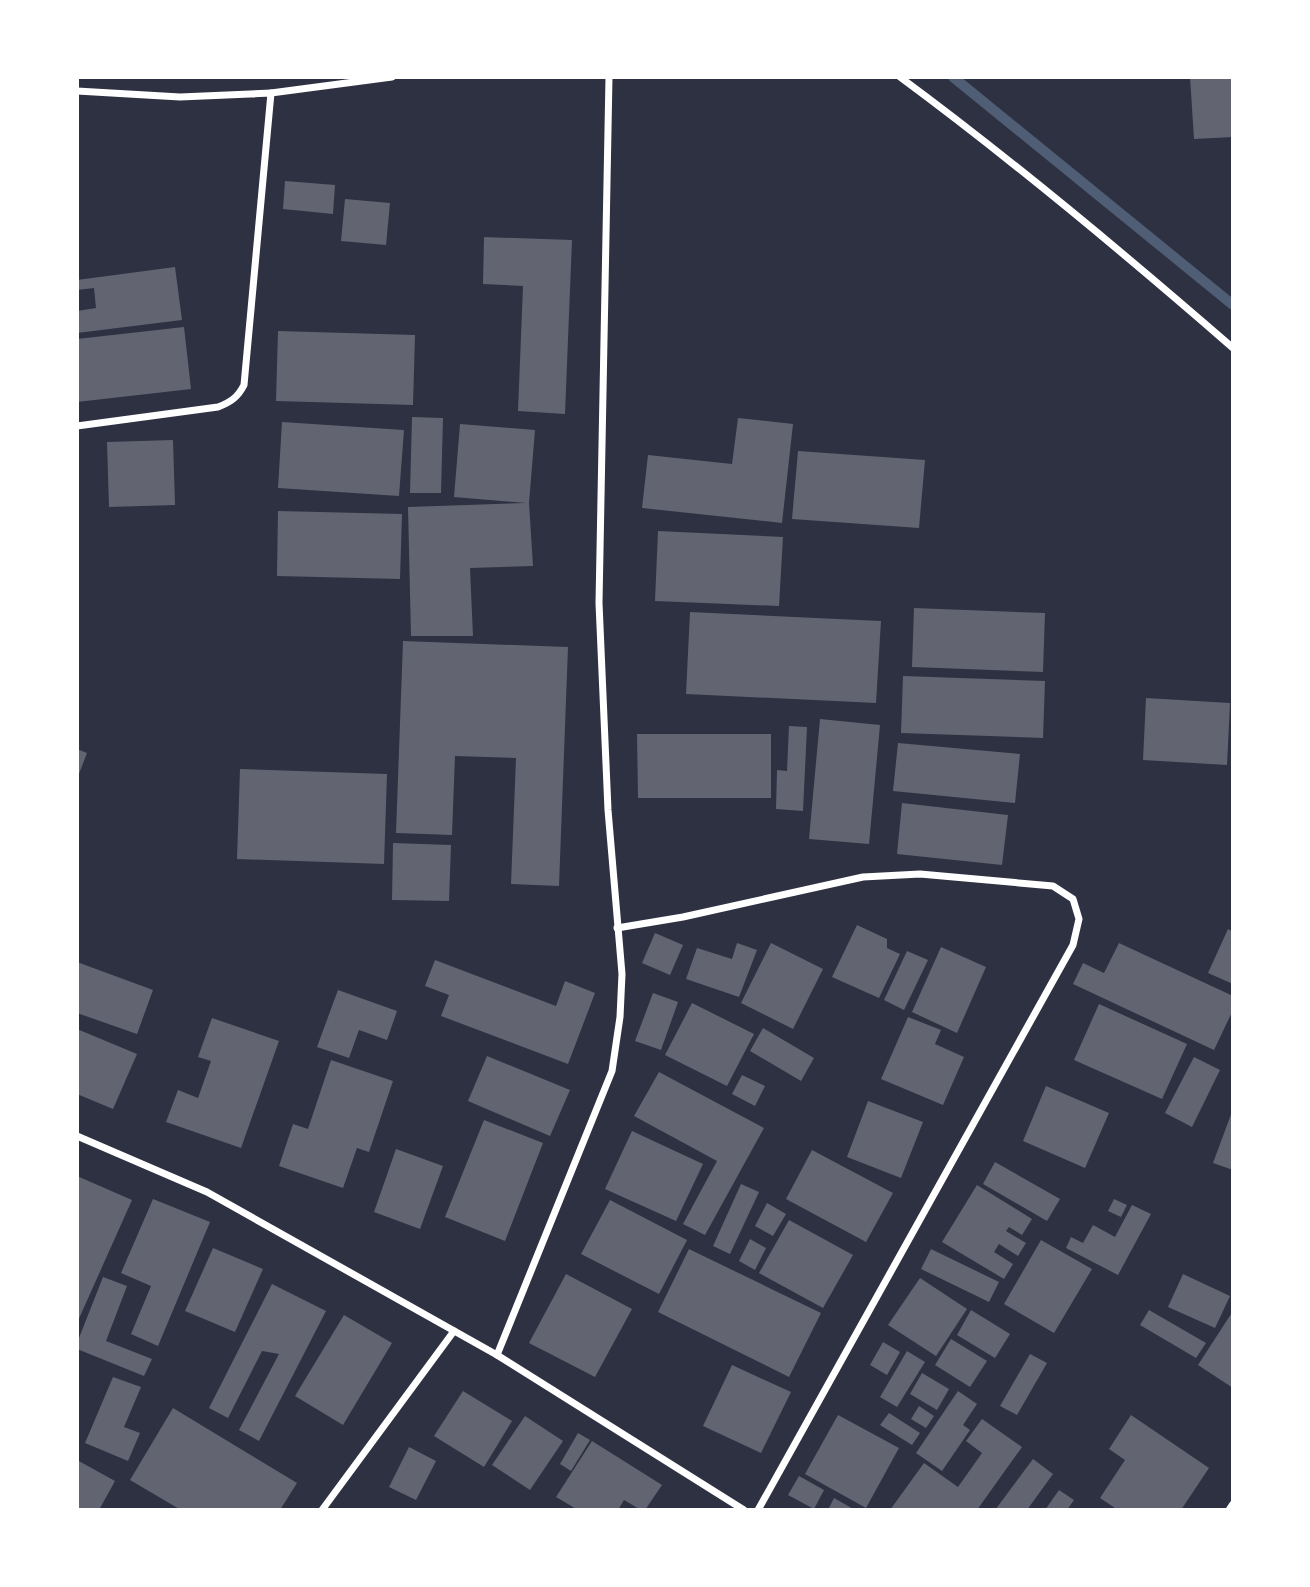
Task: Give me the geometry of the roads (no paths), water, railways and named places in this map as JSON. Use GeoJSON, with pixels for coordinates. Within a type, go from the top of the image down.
{"type":"FeatureCollection","features":[{"type":"Feature","properties":{"kind":"street"},"geometry":{"type":"LineString","coordinates":[[77,91],[180,97],[271,93],[392,77]]}},
{"type":"Feature","properties":{"kind":"street"},"geometry":{"type":"LineString","coordinates":[[497,1355],[612,1071],[620,1017],[622,974],[608,810],[599,603],[609,77]]}},
{"type":"Feature","properties":{"kind":"street"},"geometry":{"type":"LineString","coordinates":[[900,77],[944,109],[1147,274],[1233,348]]}},
{"type":"Feature","properties":{"kind":"street"},"geometry":{"type":"LineString","coordinates":[[77,426],[218,407],[239,395],[244,385],[271,93]]}},
{"type":"Feature","properties":{"kind":"street"},"geometry":{"type":"LineString","coordinates":[[617,928],[683,917],[863,877],[920,874],[1053,886],[1073,899],[1079,919],[1073,945],[758,1510]]}},
{"type":"Feature","properties":{"kind":"street"},"geometry":{"type":"LineString","coordinates":[[77,1136],[206,1192],[497,1355],[744,1510]]}},
{"type":"Feature","properties":{"kind":"street"},"geometry":{"type":"LineString","coordinates":[[323,1510],[454,1331]]}},
{"type":"Feature","properties":{"kind":"street"},"geometry":{"type":"LineString","coordinates":[[1229,1510],[1233,1504]]}},
{"type":"Feature","properties":{"kind":"waterway"},"geometry":{"type":"LineString","coordinates":[[953,77],[1233,305]]}}]}
